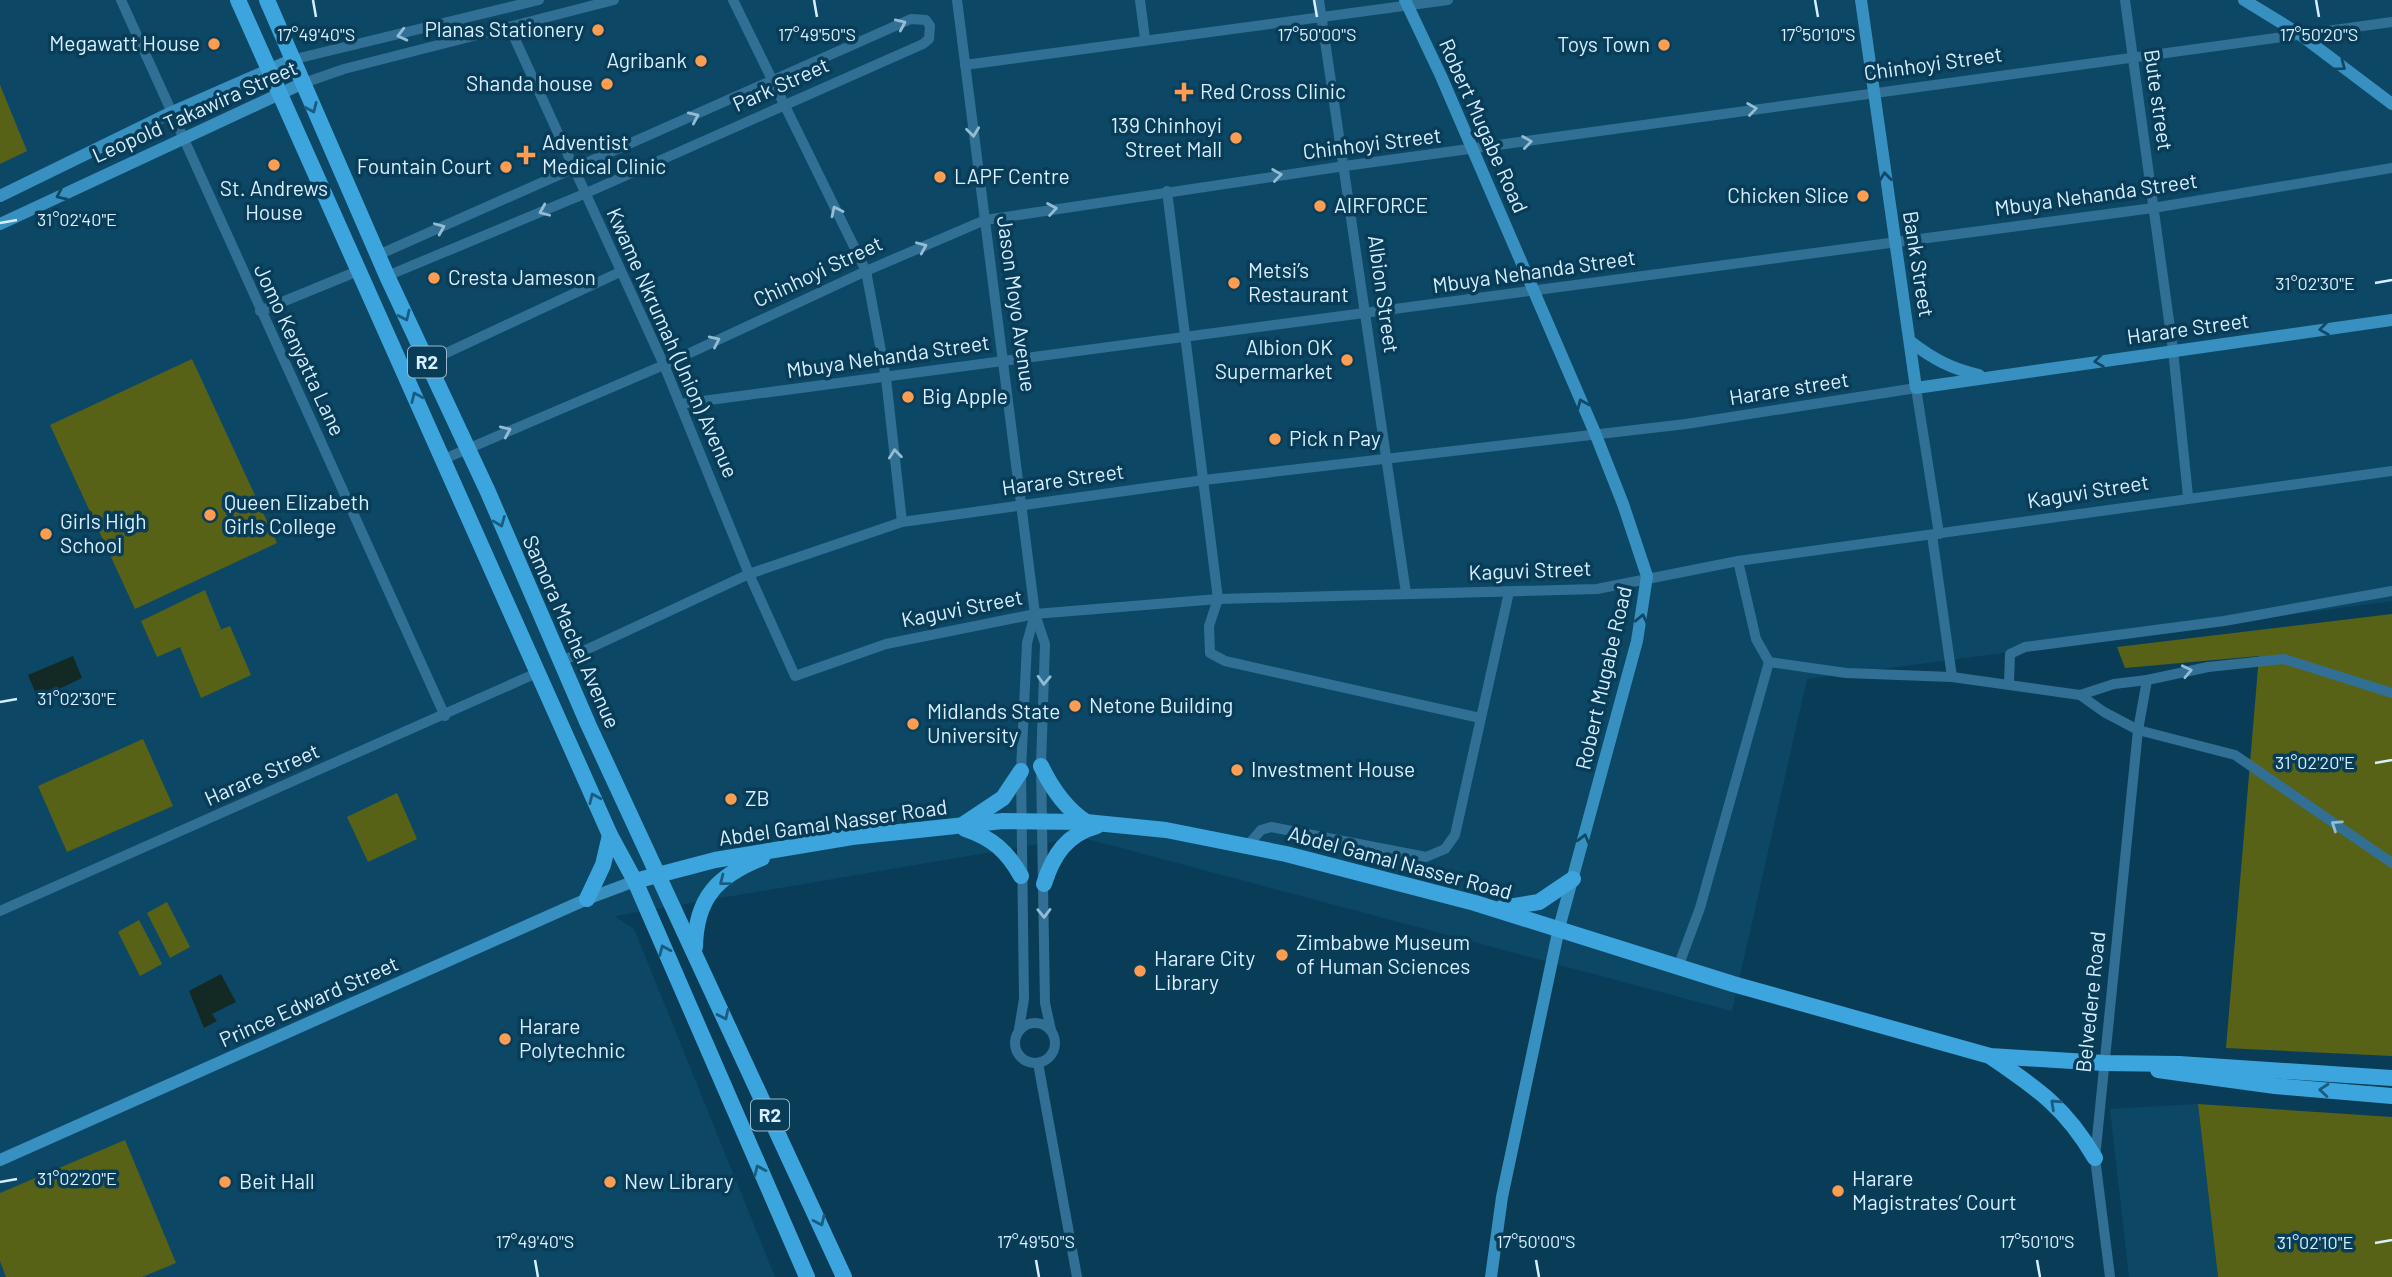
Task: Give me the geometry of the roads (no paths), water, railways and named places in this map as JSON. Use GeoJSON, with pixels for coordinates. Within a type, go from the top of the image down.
{"type":"FeatureCollection","features":[{"type":"Feature","properties":{"kind":"highway","name":"R2"},"geometry":{"type":"LineString","coordinates":[[238,0],[610,835],[635,881],[807,1277]]}},
{"type":"Feature","properties":{"kind":"highway","name":"Samora Machel Avenue"},"geometry":{"type":"LineString","coordinates":[[267,0],[301,84],[467,449],[588,724],[660,874],[844,1277]]}},
{"type":"Feature","properties":{"kind":"highway"},"geometry":{"type":"LineString","coordinates":[[1041,766],[1052,788],[1072,813],[1086,822]]}},
{"type":"Feature","properties":{"kind":"highway"},"geometry":{"type":"LineString","coordinates":[[959,827],[1003,798],[1021,771]]}},
{"type":"Feature","properties":{"kind":"highway","name":"Abdel Gamal Nasser Road"},"geometry":{"type":"LineString","coordinates":[[635,881],[715,860],[852,837],[1020,820],[1086,822],[1166,830],[1248,845],[1496,909],[1678,967],[1990,1056],[2142,1065],[2179,1064],[2392,1078]]}},
{"type":"Feature","properties":{"kind":"highway"},"geometry":{"type":"LineString","coordinates":[[1044,884],[1052,859],[1068,840],[1085,829],[1107,824]]}},
{"type":"Feature","properties":{"kind":"highway"},"geometry":{"type":"LineString","coordinates":[[959,827],[988,836],[1009,855],[1021,876]]}},
{"type":"Feature","properties":{"kind":"highway"},"geometry":{"type":"LineString","coordinates":[[587,899],[603,865],[610,835]]}},
{"type":"Feature","properties":{"kind":"highway"},"geometry":{"type":"LineString","coordinates":[[695,953],[696,920],[707,894],[746,864],[784,849]]}},
{"type":"Feature","properties":{"kind":"highway"},"geometry":{"type":"LineString","coordinates":[[1496,909],[1538,902],[1573,879]]}},
{"type":"Feature","properties":{"kind":"highway"},"geometry":{"type":"LineString","coordinates":[[1990,1056],[2056,1103],[2078,1129],[2095,1158]]}},
{"type":"Feature","properties":{"kind":"highway","name":"Abdel Gamal Nasser Road"},"geometry":{"type":"LineString","coordinates":[[2142,1065],[2179,1075],[2392,1096]]}},
{"type":"Feature","properties":{"kind":"main road","name":"Bank Street"},"geometry":{"type":"LineString","coordinates":[[1861,0],[1893,242],[1911,342],[1916,388]]}},
{"type":"Feature","properties":{"kind":"main road"},"geometry":{"type":"LineString","coordinates":[[2245,0],[2298,33],[2392,104]]}},
{"type":"Feature","properties":{"kind":"main road","name":"Robert Mugabe Road"},"geometry":{"type":"LineString","coordinates":[[1406,3],[1595,433],[1647,576],[1637,641],[1559,928],[1502,1197],[1491,1277]]}},
{"type":"Feature","properties":{"kind":"main road","name":"Leopold Takawira Street"},"geometry":{"type":"LineString","coordinates":[[0,196],[170,113],[291,60]]}},
{"type":"Feature","properties":{"kind":"main road","name":"Leopold Takawira Street"},"geometry":{"type":"LineString","coordinates":[[0,223],[301,84]]}},
{"type":"Feature","properties":{"kind":"main road","name":"Harare Street"},"geometry":{"type":"LineString","coordinates":[[1989,377],[2392,320]]}},
{"type":"Feature","properties":{"kind":"main road"},"geometry":{"type":"LineString","coordinates":[[1911,342],[1933,359],[1957,370],[1989,377]]}},
{"type":"Feature","properties":{"kind":"main road","name":"Harare street"},"geometry":{"type":"LineString","coordinates":[[1916,388],[1989,377]]}},
{"type":"Feature","properties":{"kind":"main road","name":"Prince Edward Street"},"geometry":{"type":"LineString","coordinates":[[0,1160],[587,899],[635,881]]}},
{"type":"Feature","properties":{"kind":"street","name":"Jomo Kenyatta Lane"},"geometry":{"type":"LineString","coordinates":[[121,0],[181,139],[445,716]]}},
{"type":"Feature","properties":{"kind":"street","name":"Leopold Takawira Street"},"geometry":{"type":"LineString","coordinates":[[291,60],[501,5],[539,0]]}},
{"type":"Feature","properties":{"kind":"street","name":"Leopold Takawira Street"},"geometry":{"type":"LineString","coordinates":[[301,84],[344,69],[614,0]]}},
{"type":"Feature","properties":{"kind":"street"},"geometry":{"type":"LineString","coordinates":[[733,0],[866,271],[887,378],[902,522]]}},
{"type":"Feature","properties":{"kind":"street","name":"Jason Moyo Avenue"},"geometry":{"type":"LineString","coordinates":[[957,0],[1035,614],[1045,644],[1041,766],[1045,1003],[1051,1030]]}},
{"type":"Feature","properties":{"kind":"street"},"geometry":{"type":"LineString","coordinates":[[1140,0],[1145,39]]}},
{"type":"Feature","properties":{"kind":"street","name":"Albion Street"},"geometry":{"type":"LineString","coordinates":[[1320,0],[1406,593]]}},
{"type":"Feature","properties":{"kind":"street"},"geometry":{"type":"LineString","coordinates":[[965,65],[1145,39],[1322,19],[1406,3],[1448,0]]}},
{"type":"Feature","properties":{"kind":"street","name":"Bute street"},"geometry":{"type":"LineString","coordinates":[[2125,0],[2173,350],[2188,496]]}},
{"type":"Feature","properties":{"kind":"street","name":"Park Street"},"geometry":{"type":"LineString","coordinates":[[378,255],[772,83],[911,19],[926,20],[930,26],[929,39],[923,44],[584,194],[387,276]]}},
{"type":"Feature","properties":{"kind":"street","name":"Chinhoyi Street"},"geometry":{"type":"LineString","coordinates":[[444,459],[664,365],[866,271],[985,220],[1167,191],[2392,22]]}},
{"type":"Feature","properties":{"kind":"street","name":"Kwame Nkrumah (Union) Avenue"},"geometry":{"type":"LineString","coordinates":[[510,28],[573,171],[664,365],[749,574],[795,676]]}},
{"type":"Feature","properties":{"kind":"street","name":"Mbuya Nehanda Street"},"geometry":{"type":"LineString","coordinates":[[680,404],[2153,208],[2392,168]]}},
{"type":"Feature","properties":{"kind":"street"},"geometry":{"type":"LineString","coordinates":[[1167,191],[1184,337],[1205,480],[1217,600],[1209,626],[1210,653],[1225,661],[1480,718]]}},
{"type":"Feature","properties":{"kind":"street"},"geometry":{"type":"LineString","coordinates":[[260,311],[358,271]]}},
{"type":"Feature","properties":{"kind":"street"},"geometry":{"type":"LineString","coordinates":[[427,362],[620,272]]}},
{"type":"Feature","properties":{"kind":"street","name":"Harare street"},"geometry":{"type":"LineString","coordinates":[[1595,433],[1711,421],[1916,388]]}},
{"type":"Feature","properties":{"kind":"street","name":"Bank Street"},"geometry":{"type":"LineString","coordinates":[[1916,388],[1952,677]]}},
{"type":"Feature","properties":{"kind":"street","name":"Harare Street"},"geometry":{"type":"LineString","coordinates":[[562,661],[749,574],[902,522],[1205,480],[1595,433]]}},
{"type":"Feature","properties":{"kind":"street","name":"Kaguvi Street"},"geometry":{"type":"LineString","coordinates":[[795,676],[887,644],[1035,614],[1217,600],[1597,589],[1647,576],[1738,561],[2188,496],[2392,471]]}},
{"type":"Feature","properties":{"kind":"street"},"geometry":{"type":"LineString","coordinates":[[1678,967],[1700,908],[1769,662],[1756,639],[1738,561]]}},
{"type":"Feature","properties":{"kind":"street"},"geometry":{"type":"LineString","coordinates":[[2009,683],[2010,654],[2025,647],[2224,621],[2392,591]]}},
{"type":"Feature","properties":{"kind":"street"},"geometry":{"type":"LineString","coordinates":[[1248,845],[1266,828],[1279,827],[1398,853],[1436,855],[1445,849],[1455,835],[1509,592]]}},
{"type":"Feature","properties":{"kind":"street","name":"Jason Moyo Avenue"},"geometry":{"type":"LineString","coordinates":[[1019,1029],[1024,999],[1021,771],[1027,643],[1035,614]]}},
{"type":"Feature","properties":{"kind":"street"},"geometry":{"type":"LineString","coordinates":[[2080,695],[2114,684],[2208,667],[2284,659],[2392,693]]}},
{"type":"Feature","properties":{"kind":"street"},"geometry":{"type":"LineString","coordinates":[[1769,662],[1846,673],[1952,677],[2009,683],[2080,695],[2104,712],[2138,730],[2235,755],[2392,863]]}},
{"type":"Feature","properties":{"kind":"street","name":"Harare Street"},"geometry":{"type":"LineString","coordinates":[[0,911],[445,716],[539,672]]}},
{"type":"Feature","properties":{"kind":"street","name":"Belvedere Road"},"geometry":{"type":"LineString","coordinates":[[2110,1277],[2095,1158],[2138,730],[2147,680]]}},
{"type":"Feature","properties":{"kind":"street"},"geometry":{"type":"LineString","coordinates":[[1038,1023],[1051,1030],[1054,1037],[1053,1052],[1038,1063],[1026,1061],[1017,1052],[1015,1042],[1019,1029],[1038,1023]]}},
{"type":"Feature","properties":{"kind":"street"},"geometry":{"type":"LineString","coordinates":[[1038,1063],[1077,1277]]}},
{"type":"Feature","properties":{"kind":"place","name":"Planas Stationery"},"geometry":{"type":"Point","coordinates":[598,30]}},
{"type":"Feature","properties":{"kind":"place","name":"Megawatt House"},"geometry":{"type":"Point","coordinates":[214,44]}},
{"type":"Feature","properties":{"kind":"place","name":"Toys Town"},"geometry":{"type":"Point","coordinates":[1664,45]}},
{"type":"Feature","properties":{"kind":"place","name":"Agribank"},"geometry":{"type":"Point","coordinates":[701,61]}},
{"type":"Feature","properties":{"kind":"place","name":"Shanda house"},"geometry":{"type":"Point","coordinates":[607,84]}},
{"type":"Feature","properties":{"kind":"place","name":"Red Cross Clinic"},"geometry":{"type":"Point","coordinates":[1184,92]}},
{"type":"Feature","properties":{"kind":"place","name":"139 Chinhoyi Street Mall"},"geometry":{"type":"Point","coordinates":[1236,138]}},
{"type":"Feature","properties":{"kind":"place","name":"Adventist Medical Clinic"},"geometry":{"type":"Point","coordinates":[526,155]}},
{"type":"Feature","properties":{"kind":"place","name":"St. Andrews House"},"geometry":{"type":"Point","coordinates":[274,165]}},
{"type":"Feature","properties":{"kind":"place","name":"Fountain Court"},"geometry":{"type":"Point","coordinates":[506,167]}},
{"type":"Feature","properties":{"kind":"place","name":"LAPF Centre"},"geometry":{"type":"Point","coordinates":[940,177]}},
{"type":"Feature","properties":{"kind":"place","name":"Chicken Slice"},"geometry":{"type":"Point","coordinates":[1863,196]}},
{"type":"Feature","properties":{"kind":"place","name":"AIRFORCE"},"geometry":{"type":"Point","coordinates":[1320,206]}},
{"type":"Feature","properties":{"kind":"place","name":"Cresta Jameson"},"geometry":{"type":"Point","coordinates":[434,278]}},
{"type":"Feature","properties":{"kind":"place","name":"Metsi’s Restaurant"},"geometry":{"type":"Point","coordinates":[1234,283]}},
{"type":"Feature","properties":{"kind":"place","name":"Albion OK Supermarket"},"geometry":{"type":"Point","coordinates":[1347,360]}},
{"type":"Feature","properties":{"kind":"place","name":"Big Apple"},"geometry":{"type":"Point","coordinates":[908,397]}},
{"type":"Feature","properties":{"kind":"place","name":"Pick n Pay"},"geometry":{"type":"Point","coordinates":[1275,439]}},
{"type":"Feature","properties":{"kind":"place","name":"Queen Elizabeth Girls College"},"geometry":{"type":"Point","coordinates":[210,515]}},
{"type":"Feature","properties":{"kind":"place","name":"Girls High School"},"geometry":{"type":"Point","coordinates":[46,534]}},
{"type":"Feature","properties":{"kind":"place","name":"Netone Building"},"geometry":{"type":"Point","coordinates":[1075,706]}},
{"type":"Feature","properties":{"kind":"place","name":"Midlands State University"},"geometry":{"type":"Point","coordinates":[913,724]}},
{"type":"Feature","properties":{"kind":"place","name":"Investment House"},"geometry":{"type":"Point","coordinates":[1237,770]}},
{"type":"Feature","properties":{"kind":"place","name":"ZB"},"geometry":{"type":"Point","coordinates":[731,799]}},
{"type":"Feature","properties":{"kind":"place","name":"Zimbabwe Museum of Human Sciences"},"geometry":{"type":"Point","coordinates":[1282,955]}},
{"type":"Feature","properties":{"kind":"place","name":"Harare City Library"},"geometry":{"type":"Point","coordinates":[1140,971]}},
{"type":"Feature","properties":{"kind":"place","name":"Harare Polytechnic"},"geometry":{"type":"Point","coordinates":[505,1039]}},
{"type":"Feature","properties":{"kind":"place","name":"Beit Hall"},"geometry":{"type":"Point","coordinates":[225,1182]}},
{"type":"Feature","properties":{"kind":"place","name":"New Library"},"geometry":{"type":"Point","coordinates":[610,1182]}},
{"type":"Feature","properties":{"kind":"place","name":"Harare Magistrates’ Court"},"geometry":{"type":"Point","coordinates":[1838,1191]}}]}
